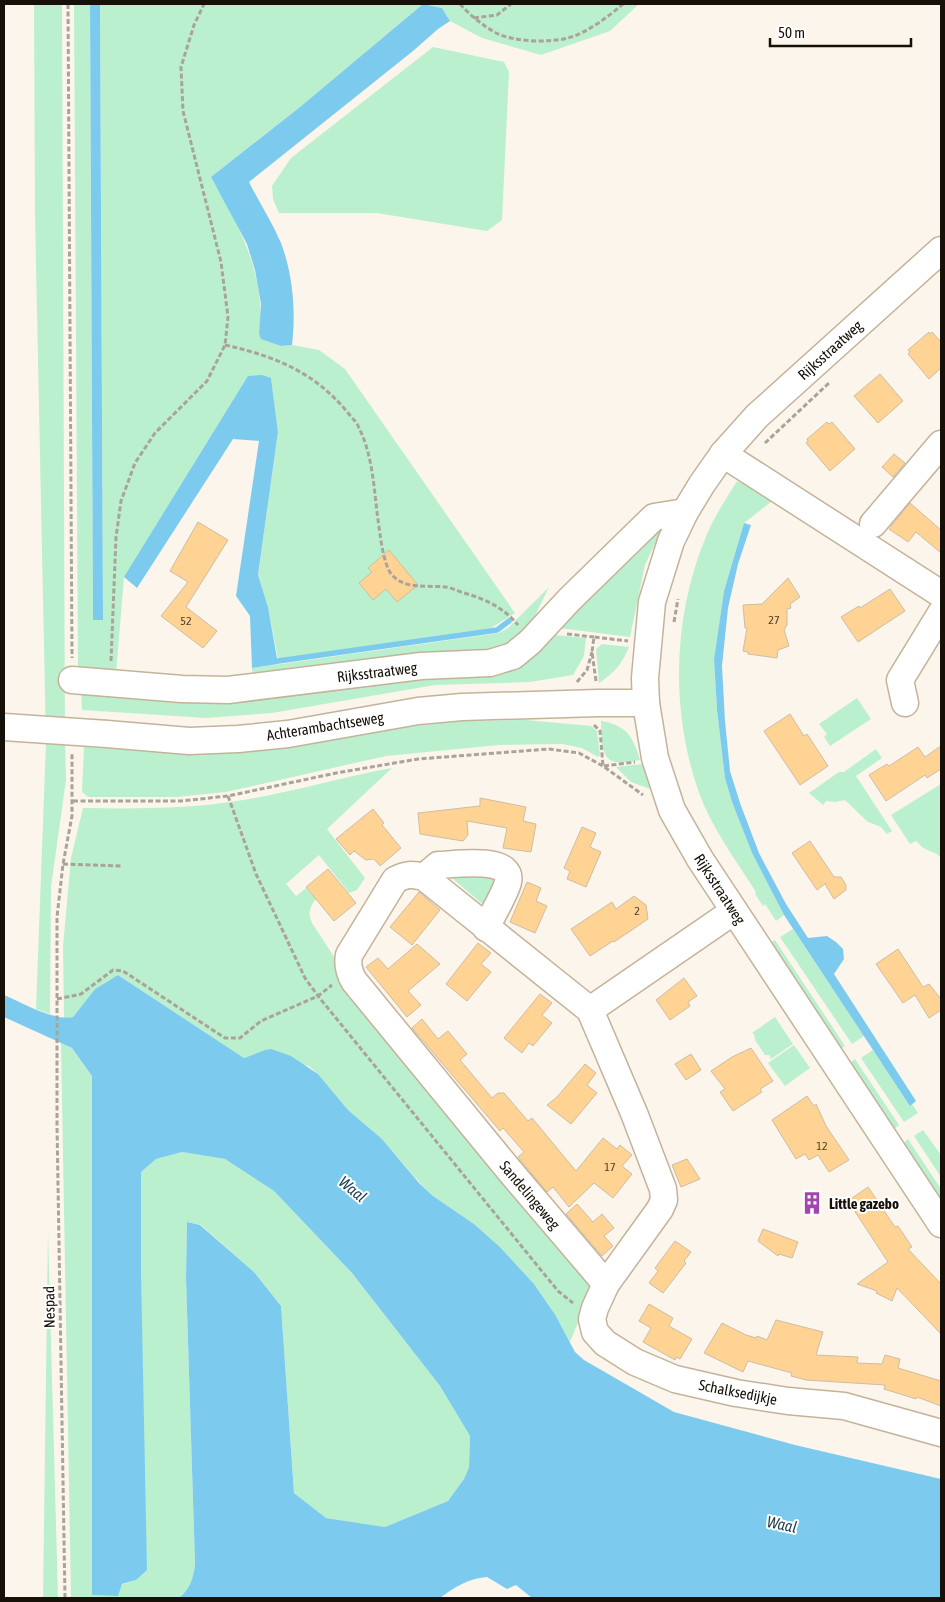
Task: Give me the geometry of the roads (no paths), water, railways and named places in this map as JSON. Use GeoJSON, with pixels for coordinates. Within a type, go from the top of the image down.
{"type":"FeatureCollection","features":[{"type":"Feature","properties":{"kind":"street","name":"Rijksstraatweg"},"geometry":{"type":"LineString","coordinates":[[941,250],[757,416],[732,460],[685,512],[671,541],[652,602],[646,660],[646,703],[655,758],[672,810],[700,859],[941,1224]]}},
{"type":"Feature","properties":{"kind":"street"},"geometry":{"type":"LineString","coordinates":[[873,524],[941,444]]}},
{"type":"Feature","properties":{"kind":"street"},"geometry":{"type":"LineString","coordinates":[[732,460],[941,594]]}},
{"type":"Feature","properties":{"kind":"street","name":"Rijksstraatweg"},"geometry":{"type":"LineString","coordinates":[[72,680],[182,689],[228,690],[421,666],[490,663],[513,656],[530,642],[654,517],[685,512]]}},
{"type":"Feature","properties":{"kind":"street"},"geometry":{"type":"LineString","coordinates":[[905,703],[900,680],[941,613]]}},
{"type":"Feature","properties":{"kind":"street","name":"Achterambachtseweg"},"geometry":{"type":"LineString","coordinates":[[4,727],[190,741],[288,734],[418,711],[462,707],[646,703]]}},
{"type":"Feature","properties":{"kind":"street"},"geometry":{"type":"LineString","coordinates":[[486,928],[508,882],[508,873],[502,866],[492,864],[438,865],[424,877],[486,928],[590,1010],[634,1113],[663,1189],[664,1200],[660,1210],[606,1284]]}},
{"type":"Feature","properties":{"kind":"street","name":"Sandelingeweg"},"geometry":{"type":"LineString","coordinates":[[424,877],[413,874],[403,875],[395,880],[349,954],[349,972],[354,981],[509,1170],[606,1284]]}},
{"type":"Feature","properties":{"kind":"street"},"geometry":{"type":"LineString","coordinates":[[590,1010],[734,911]]}},
{"type":"Feature","properties":{"kind":"street","name":"Schalksedijkje"},"geometry":{"type":"LineString","coordinates":[[606,1284],[594,1308],[592,1319],[595,1332],[605,1343],[635,1362],[675,1379],[736,1393],[779,1400],[844,1406],[941,1433]]}},
{"type":"Feature","properties":{"kind":"water"},"geometry":{"type":"Polygon","coordinates":[[[90,4],[100,4],[103,620],[93,620],[90,4]]]}},
{"type":"Feature","properties":{"kind":"water"},"geometry":{"type":"Polygon","coordinates":[[[423,4],[442,8],[450,21],[249,182],[274,227],[285,255],[291,280],[294,319],[292,345],[281,346],[261,339],[259,334],[261,304],[255,270],[247,244],[211,177],[300,107],[423,4]]]}},
{"type":"Feature","properties":{"kind":"water"},"geometry":{"type":"Polygon","coordinates":[[[262,375],[271,378],[278,432],[258,575],[268,607],[278,664],[252,668],[250,616],[236,596],[259,441],[233,439],[137,588],[124,577],[248,376],[262,375]]]}},
{"type":"Feature","properties":{"kind":"water"},"geometry":{"type":"Polygon","coordinates":[[[744,523],[751,525],[738,564],[728,608],[722,666],[730,771],[759,853],[786,904],[808,938],[827,936],[843,949],[844,959],[834,974],[916,1101],[910,1106],[784,915],[752,853],[732,802],[725,778],[717,710],[714,659],[724,591],[744,523]]]}},
{"type":"Feature","properties":{"kind":"water","name":"Waal"},"geometry":{"type":"Polygon","coordinates":[[[118,975],[244,1058],[271,1049],[291,1056],[318,1074],[348,1110],[382,1139],[419,1183],[433,1196],[474,1224],[500,1247],[534,1284],[556,1316],[575,1352],[584,1360],[674,1412],[795,1445],[941,1479],[941,1598],[532,1598],[516,1585],[507,1589],[487,1577],[462,1584],[440,1598],[179,1598],[191,1582],[195,1563],[186,1278],[187,1222],[200,1225],[254,1272],[281,1306],[294,1493],[326,1518],[385,1527],[448,1501],[464,1479],[469,1467],[470,1436],[440,1386],[352,1273],[274,1191],[225,1159],[182,1152],[156,1159],[141,1172],[141,1272],[147,1570],[136,1580],[122,1584],[118,1596],[92,1595],[92,1076],[72,1048],[4,1017],[4,995],[47,1014],[65,1018],[73,1017],[95,989],[118,975]]]}},
{"type":"Feature","properties":{"kind":"waterway"},"geometry":{"type":"LineString","coordinates":[[278,661],[497,630],[509,621]]}},
{"type":"Feature","properties":{"kind":"place","name":"Little gazebo"},"geometry":{"type":"Point","coordinates":[812,1203]}}]}
